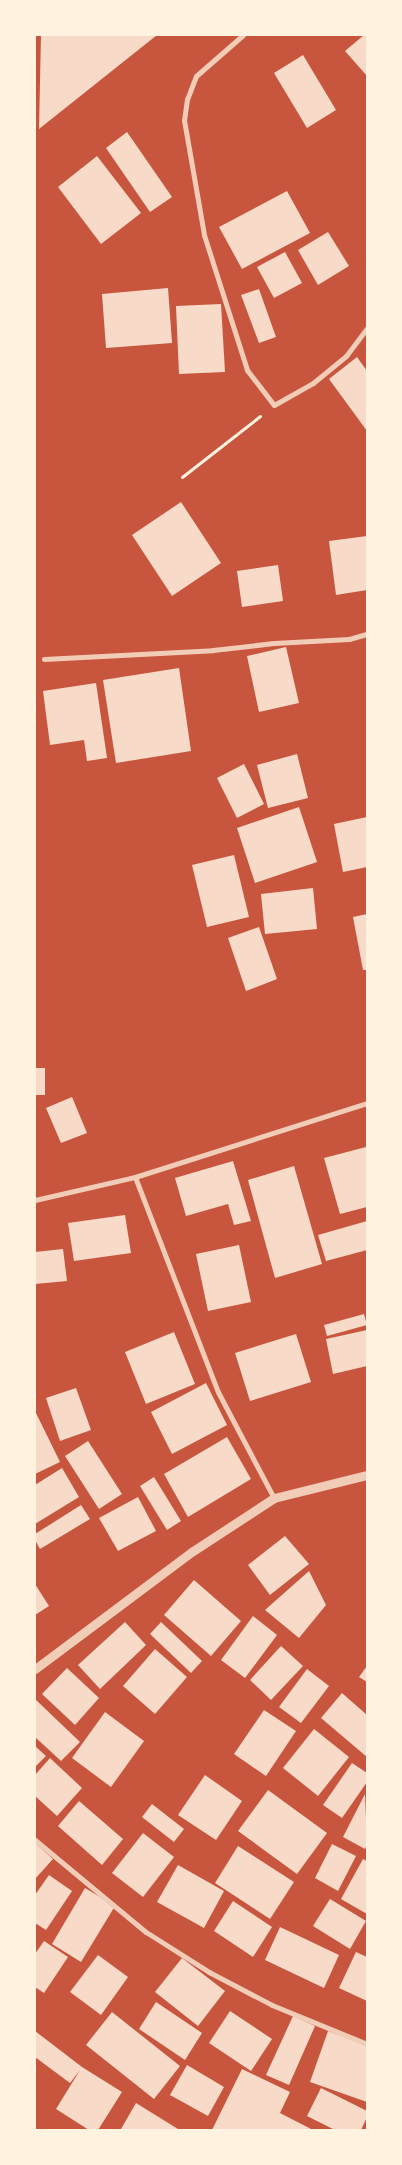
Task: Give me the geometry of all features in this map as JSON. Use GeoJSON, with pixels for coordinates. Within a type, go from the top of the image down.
{"type":"FeatureCollection","features":[{"type":"Feature","properties":{"kind":"street"},"geometry":{"type":"LineString","coordinates":[[244,35],[196,76],[187,99],[184,120],[204,235],[247,370],[274,405],[313,382],[346,356],[367,328]]}},
{"type":"Feature","properties":{"kind":"street"},"geometry":{"type":"LineString","coordinates":[[44,659],[213,650],[274,643],[350,639],[367,634]]}},
{"type":"Feature","properties":{"kind":"street"},"geometry":{"type":"LineString","coordinates":[[35,1200],[135,1177],[367,1103]]}},
{"type":"Feature","properties":{"kind":"street"},"geometry":{"type":"LineString","coordinates":[[135,1177],[218,1392],[274,1498]]}},
{"type":"Feature","properties":{"kind":"street"},"geometry":{"type":"LineString","coordinates":[[35,1669],[193,1551],[274,1498],[367,1475]]}},
{"type":"Feature","properties":{"kind":"street"},"geometry":{"type":"LineString","coordinates":[[35,1840],[146,1932],[208,1972],[272,2005],[367,2044]]}},
{"type":"Feature","properties":{"kind":"path"},"geometry":{"type":"LineString","coordinates":[[182,476],[274,405]]}},
{"type":"Feature","properties":{"kind":"building"},"geometry":{"type":"Polygon","coordinates":[[[41,35],[157,35],[39,129],[41,35]]]}},
{"type":"Feature","properties":{"kind":"building"},"geometry":{"type":"Polygon","coordinates":[[[364,35],[367,35],[367,76],[345,51],[364,35]]]}},
{"type":"Feature","properties":{"kind":"building"},"geometry":{"type":"Polygon","coordinates":[[[303,55],[336,110],[307,128],[274,73],[303,55]]]}},
{"type":"Feature","properties":{"kind":"building"},"geometry":{"type":"Polygon","coordinates":[[[127,132],[172,197],[150,212],[106,148],[127,132]]]}},
{"type":"Feature","properties":{"kind":"building"},"geometry":{"type":"Polygon","coordinates":[[[97,156],[141,213],[101,244],[58,187],[97,156]]]}},
{"type":"Feature","properties":{"kind":"building"},"geometry":{"type":"Polygon","coordinates":[[[287,191],[310,233],[242,269],[219,227],[287,191]]]}},
{"type":"Feature","properties":{"kind":"building"},"geometry":{"type":"Polygon","coordinates":[[[328,232],[349,266],[318,285],[298,250],[328,232]]]}},
{"type":"Feature","properties":{"kind":"building"},"geometry":{"type":"Polygon","coordinates":[[[285,252],[302,283],[274,298],[257,267],[285,252]]]}},
{"type":"Feature","properties":{"kind":"building"},"geometry":{"type":"Polygon","coordinates":[[[168,288],[172,343],[106,348],[102,294],[168,288]]]}},
{"type":"Feature","properties":{"kind":"building"},"geometry":{"type":"Polygon","coordinates":[[[259,289],[276,337],[259,343],[241,295],[259,289]]]}},
{"type":"Feature","properties":{"kind":"building"},"geometry":{"type":"Polygon","coordinates":[[[221,304],[225,372],[179,374],[176,306],[221,304]]]}},
{"type":"Feature","properties":{"kind":"building"},"geometry":{"type":"Polygon","coordinates":[[[357,357],[367,371],[367,431],[329,379],[357,357]]]}},
{"type":"Feature","properties":{"kind":"building"},"geometry":{"type":"Polygon","coordinates":[[[181,502],[221,563],[172,596],[132,535],[181,502]]]}},
{"type":"Feature","properties":{"kind":"building"},"geometry":{"type":"Polygon","coordinates":[[[367,536],[367,590],[336,595],[329,541],[367,536]]]}},
{"type":"Feature","properties":{"kind":"building"},"geometry":{"type":"Polygon","coordinates":[[[278,565],[283,601],[242,607],[237,571],[278,565]]]}},
{"type":"Feature","properties":{"kind":"building"},"geometry":{"type":"Polygon","coordinates":[[[286,647],[299,703],[259,712],[247,656],[286,647]]]}},
{"type":"Feature","properties":{"kind":"building"},"geometry":{"type":"Polygon","coordinates":[[[179,668],[191,751],[116,763],[103,680],[179,668]]]}},
{"type":"Feature","properties":{"kind":"building"},"geometry":{"type":"Polygon","coordinates":[[[96,683],[107,758],[87,761],[84,740],[50,745],[43,691],[96,683]]]}},
{"type":"Feature","properties":{"kind":"building"},"geometry":{"type":"Polygon","coordinates":[[[297,754],[308,798],[268,808],[257,765],[297,754]]]}},
{"type":"Feature","properties":{"kind":"building"},"geometry":{"type":"Polygon","coordinates":[[[244,764],[264,804],[237,818],[217,778],[244,764]]]}},
{"type":"Feature","properties":{"kind":"building"},"geometry":{"type":"Polygon","coordinates":[[[299,807],[317,862],[255,883],[237,828],[299,807]]]}},
{"type":"Feature","properties":{"kind":"building"},"geometry":{"type":"Polygon","coordinates":[[[367,817],[367,867],[343,872],[334,824],[367,817]]]}},
{"type":"Feature","properties":{"kind":"building"},"geometry":{"type":"Polygon","coordinates":[[[234,855],[249,917],[207,927],[192,865],[234,855]]]}},
{"type":"Feature","properties":{"kind":"building"},"geometry":{"type":"Polygon","coordinates":[[[313,888],[317,929],[265,934],[261,894],[313,888]]]}},
{"type":"Feature","properties":{"kind":"building"},"geometry":{"type":"Polygon","coordinates":[[[367,914],[367,970],[363,970],[353,917],[367,914]]]}},
{"type":"Feature","properties":{"kind":"building"},"geometry":{"type":"Polygon","coordinates":[[[259,927],[277,979],[246,991],[228,938],[259,927]]]}},
{"type":"Feature","properties":{"kind":"building"},"geometry":{"type":"Polygon","coordinates":[[[35,1068],[45,1068],[45,1095],[35,1095],[35,1068]]]}},
{"type":"Feature","properties":{"kind":"building"},"geometry":{"type":"Polygon","coordinates":[[[72,1097],[87,1133],[61,1143],[46,1108],[72,1097]]]}},
{"type":"Feature","properties":{"kind":"building"},"geometry":{"type":"Polygon","coordinates":[[[366,1147],[367,1207],[340,1214],[324,1158],[366,1147]]]}},
{"type":"Feature","properties":{"kind":"building"},"geometry":{"type":"Polygon","coordinates":[[[233,1161],[251,1221],[234,1225],[228,1204],[186,1216],[175,1178],[233,1161]]]}},
{"type":"Feature","properties":{"kind":"building"},"geometry":{"type":"Polygon","coordinates":[[[294,1166],[322,1264],[275,1278],[248,1180],[294,1166]]]}},
{"type":"Feature","properties":{"kind":"building"},"geometry":{"type":"Polygon","coordinates":[[[125,1215],[131,1253],[74,1261],[68,1223],[125,1215]]]}},
{"type":"Feature","properties":{"kind":"building"},"geometry":{"type":"Polygon","coordinates":[[[367,1221],[367,1250],[326,1261],[318,1235],[367,1221]]]}},
{"type":"Feature","properties":{"kind":"building"},"geometry":{"type":"Polygon","coordinates":[[[239,1245],[251,1302],[208,1311],[196,1254],[239,1245]]]}},
{"type":"Feature","properties":{"kind":"building"},"geometry":{"type":"Polygon","coordinates":[[[63,1249],[67,1281],[35,1284],[35,1252],[63,1249]]]}},
{"type":"Feature","properties":{"kind":"building"},"geometry":{"type":"Polygon","coordinates":[[[364,1314],[367,1325],[327,1336],[324,1325],[364,1314]]]}},
{"type":"Feature","properties":{"kind":"building"},"geometry":{"type":"Polygon","coordinates":[[[367,1330],[367,1366],[333,1374],[326,1339],[367,1330]]]}},
{"type":"Feature","properties":{"kind":"building"},"geometry":{"type":"Polygon","coordinates":[[[174,1332],[195,1384],[146,1404],[125,1352],[174,1332]]]}},
{"type":"Feature","properties":{"kind":"building"},"geometry":{"type":"Polygon","coordinates":[[[296,1334],[311,1382],[250,1401],[235,1353],[296,1334]]]}},
{"type":"Feature","properties":{"kind":"building"},"geometry":{"type":"Polygon","coordinates":[[[206,1383],[227,1425],[172,1454],[151,1412],[206,1383]]]}},
{"type":"Feature","properties":{"kind":"building"},"geometry":{"type":"Polygon","coordinates":[[[76,1388],[91,1430],[60,1441],[46,1398],[76,1388]]]}},
{"type":"Feature","properties":{"kind":"building"},"geometry":{"type":"Polygon","coordinates":[[[35,1411],[60,1462],[35,1474],[35,1411]]]}},
{"type":"Feature","properties":{"kind":"building"},"geometry":{"type":"Polygon","coordinates":[[[227,1437],[251,1479],[188,1517],[164,1474],[227,1437]]]}},
{"type":"Feature","properties":{"kind":"building"},"geometry":{"type":"Polygon","coordinates":[[[88,1441],[122,1494],[99,1509],[65,1456],[88,1441]]]}},
{"type":"Feature","properties":{"kind":"building"},"geometry":{"type":"Polygon","coordinates":[[[62,1468],[79,1497],[35,1524],[35,1485],[62,1468]]]}},
{"type":"Feature","properties":{"kind":"building"},"geometry":{"type":"Polygon","coordinates":[[[154,1477],[181,1521],[167,1530],[140,1486],[154,1477]]]}},
{"type":"Feature","properties":{"kind":"building"},"geometry":{"type":"Polygon","coordinates":[[[138,1497],[156,1531],[118,1551],[99,1518],[138,1497]]]}},
{"type":"Feature","properties":{"kind":"building"},"geometry":{"type":"Polygon","coordinates":[[[81,1505],[90,1519],[40,1549],[35,1540],[35,1534],[81,1505]]]}},
{"type":"Feature","properties":{"kind":"building"},"geometry":{"type":"Polygon","coordinates":[[[285,1536],[309,1564],[270,1595],[248,1565],[285,1536]]]}},
{"type":"Feature","properties":{"kind":"building"},"geometry":{"type":"Polygon","coordinates":[[[309,1571],[326,1605],[299,1638],[265,1610],[309,1571]]]}},
{"type":"Feature","properties":{"kind":"building"},"geometry":{"type":"Polygon","coordinates":[[[194,1580],[241,1621],[211,1656],[164,1615],[194,1580]]]}},
{"type":"Feature","properties":{"kind":"building"},"geometry":{"type":"Polygon","coordinates":[[[35,1584],[49,1606],[35,1615],[35,1584]]]}},
{"type":"Feature","properties":{"kind":"building"},"geometry":{"type":"Polygon","coordinates":[[[253,1616],[277,1635],[245,1678],[221,1660],[253,1616]]]}},
{"type":"Feature","properties":{"kind":"building"},"geometry":{"type":"Polygon","coordinates":[[[125,1622],[146,1645],[100,1689],[78,1665],[125,1622]]]}},
{"type":"Feature","properties":{"kind":"building"},"geometry":{"type":"Polygon","coordinates":[[[161,1622],[202,1661],[191,1673],[150,1634],[161,1622]]]}},
{"type":"Feature","properties":{"kind":"building"},"geometry":{"type":"Polygon","coordinates":[[[281,1646],[303,1666],[271,1700],[250,1680],[281,1646]]]}},
{"type":"Feature","properties":{"kind":"building"},"geometry":{"type":"Polygon","coordinates":[[[155,1649],[187,1677],[155,1714],[123,1686],[155,1649]]]}},
{"type":"Feature","properties":{"kind":"building"},"geometry":{"type":"Polygon","coordinates":[[[367,1666],[367,1682],[359,1677],[367,1666]]]}},
{"type":"Feature","properties":{"kind":"building"},"geometry":{"type":"Polygon","coordinates":[[[67,1668],[99,1698],[75,1725],[42,1694],[67,1668]]]}},
{"type":"Feature","properties":{"kind":"building"},"geometry":{"type":"Polygon","coordinates":[[[307,1669],[329,1686],[301,1723],[279,1707],[307,1669]]]}},
{"type":"Feature","properties":{"kind":"building"},"geometry":{"type":"Polygon","coordinates":[[[342,1693],[367,1715],[367,1757],[321,1718],[342,1693]]]}},
{"type":"Feature","properties":{"kind":"building"},"geometry":{"type":"Polygon","coordinates":[[[35,1699],[80,1742],[61,1761],[35,1737],[35,1699]]]}},
{"type":"Feature","properties":{"kind":"building"},"geometry":{"type":"Polygon","coordinates":[[[264,1710],[296,1731],[266,1776],[234,1754],[264,1710]]]}},
{"type":"Feature","properties":{"kind":"building"},"geometry":{"type":"Polygon","coordinates":[[[105,1712],[144,1741],[111,1787],[72,1758],[105,1712]]]}},
{"type":"Feature","properties":{"kind":"building"},"geometry":{"type":"Polygon","coordinates":[[[314,1729],[349,1757],[318,1796],[283,1768],[314,1729]]]}},
{"type":"Feature","properties":{"kind":"building"},"geometry":{"type":"Polygon","coordinates":[[[35,1746],[46,1756],[35,1767],[35,1746]]]}},
{"type":"Feature","properties":{"kind":"building"},"geometry":{"type":"Polygon","coordinates":[[[50,1758],[82,1788],[57,1816],[35,1796],[35,1775],[50,1758]]]}},
{"type":"Feature","properties":{"kind":"building"},"geometry":{"type":"Polygon","coordinates":[[[352,1763],[367,1773],[367,1782],[342,1818],[323,1805],[352,1763]]]}},
{"type":"Feature","properties":{"kind":"building"},"geometry":{"type":"Polygon","coordinates":[[[205,1775],[242,1801],[216,1840],[178,1815],[205,1775]]]}},
{"type":"Feature","properties":{"kind":"building"},"geometry":{"type":"Polygon","coordinates":[[[268,1790],[327,1833],[297,1874],[238,1831],[268,1790]]]}},
{"type":"Feature","properties":{"kind":"building"},"geometry":{"type":"Polygon","coordinates":[[[365,1794],[367,1844],[365,1849],[343,1837],[365,1794]]]}},
{"type":"Feature","properties":{"kind":"building"},"geometry":{"type":"Polygon","coordinates":[[[79,1801],[123,1839],[102,1865],[58,1826],[79,1801]]]}},
{"type":"Feature","properties":{"kind":"building"},"geometry":{"type":"Polygon","coordinates":[[[152,1804],[184,1829],[174,1842],[142,1817],[152,1804]]]}},
{"type":"Feature","properties":{"kind":"building"},"geometry":{"type":"Polygon","coordinates":[[[143,1833],[174,1857],[143,1897],[112,1873],[143,1833]]]}},
{"type":"Feature","properties":{"kind":"building"},"geometry":{"type":"Polygon","coordinates":[[[35,1843],[53,1859],[35,1879],[35,1843]]]}},
{"type":"Feature","properties":{"kind":"building"},"geometry":{"type":"Polygon","coordinates":[[[332,1844],[356,1856],[338,1891],[315,1878],[332,1844]]]}},
{"type":"Feature","properties":{"kind":"building"},"geometry":{"type":"Polygon","coordinates":[[[238,1846],[294,1882],[270,1919],[215,1883],[238,1846]]]}},
{"type":"Feature","properties":{"kind":"building"},"geometry":{"type":"Polygon","coordinates":[[[363,1859],[367,1861],[367,1914],[341,1899],[363,1859]]]}},
{"type":"Feature","properties":{"kind":"building"},"geometry":{"type":"Polygon","coordinates":[[[178,1865],[224,1891],[204,1928],[157,1902],[178,1865]]]}},
{"type":"Feature","properties":{"kind":"building"},"geometry":{"type":"Polygon","coordinates":[[[49,1875],[72,1891],[46,1930],[35,1923],[35,1895],[49,1875]]]}},
{"type":"Feature","properties":{"kind":"building"},"geometry":{"type":"Polygon","coordinates":[[[85,1888],[115,1906],[81,1962],[52,1944],[85,1888]]]}},
{"type":"Feature","properties":{"kind":"building"},"geometry":{"type":"Polygon","coordinates":[[[330,1899],[366,1921],[350,1949],[313,1926],[330,1899]]]}},
{"type":"Feature","properties":{"kind":"building"},"geometry":{"type":"Polygon","coordinates":[[[233,1901],[272,1927],[253,1957],[214,1931],[233,1901]]]}},
{"type":"Feature","properties":{"kind":"building"},"geometry":{"type":"Polygon","coordinates":[[[280,1927],[339,1955],[324,1988],[265,1960],[280,1927]]]}},
{"type":"Feature","properties":{"kind":"building"},"geometry":{"type":"Polygon","coordinates":[[[44,1941],[68,1957],[44,1993],[35,1987],[35,1954],[44,1941]]]}},
{"type":"Feature","properties":{"kind":"building"},"geometry":{"type":"Polygon","coordinates":[[[356,1952],[367,1957],[367,2001],[339,1988],[356,1952]]]}},
{"type":"Feature","properties":{"kind":"building"},"geometry":{"type":"Polygon","coordinates":[[[98,1955],[128,1977],[101,2015],[70,1992],[98,1955]]]}},
{"type":"Feature","properties":{"kind":"building"},"geometry":{"type":"Polygon","coordinates":[[[182,1958],[225,1991],[198,2026],[155,1992],[182,1958]]]}},
{"type":"Feature","properties":{"kind":"building"},"geometry":{"type":"Polygon","coordinates":[[[156,2002],[202,2033],[185,2060],[139,2029],[156,2002]]]}},
{"type":"Feature","properties":{"kind":"building"},"geometry":{"type":"Polygon","coordinates":[[[230,2011],[272,2039],[251,2071],[209,2043],[230,2011]]]}},
{"type":"Feature","properties":{"kind":"building"},"geometry":{"type":"Polygon","coordinates":[[[112,2012],[180,2066],[154,2099],[86,2045],[112,2012]]]}},
{"type":"Feature","properties":{"kind":"building"},"geometry":{"type":"Polygon","coordinates":[[[293,2016],[315,2026],[289,2085],[266,2075],[293,2016]]]}},
{"type":"Feature","properties":{"kind":"building"},"geometry":{"type":"Polygon","coordinates":[[[35,2031],[82,2067],[122,2092],[98,2130],[89,2130],[56,2109],[80,2070],[70,2083],[35,2057],[35,2031]]]}},
{"type":"Feature","properties":{"kind":"building"},"geometry":{"type":"Polygon","coordinates":[[[328,2031],[367,2045],[367,2102],[310,2082],[328,2031]]]}},
{"type":"Feature","properties":{"kind":"building"},"geometry":{"type":"Polygon","coordinates":[[[187,2065],[224,2087],[208,2116],[170,2095],[187,2065]]]}},
{"type":"Feature","properties":{"kind":"building"},"geometry":{"type":"Polygon","coordinates":[[[242,2069],[290,2092],[280,2113],[313,2130],[212,2130],[242,2069]]]}},
{"type":"Feature","properties":{"kind":"building"},"geometry":{"type":"Polygon","coordinates":[[[321,2088],[367,2111],[367,2117],[361,2130],[335,2130],[307,2116],[321,2088]]]}},
{"type":"Feature","properties":{"kind":"building"},"geometry":{"type":"Polygon","coordinates":[[[136,2103],[178,2129],[121,2129],[136,2103]]]}}]}
